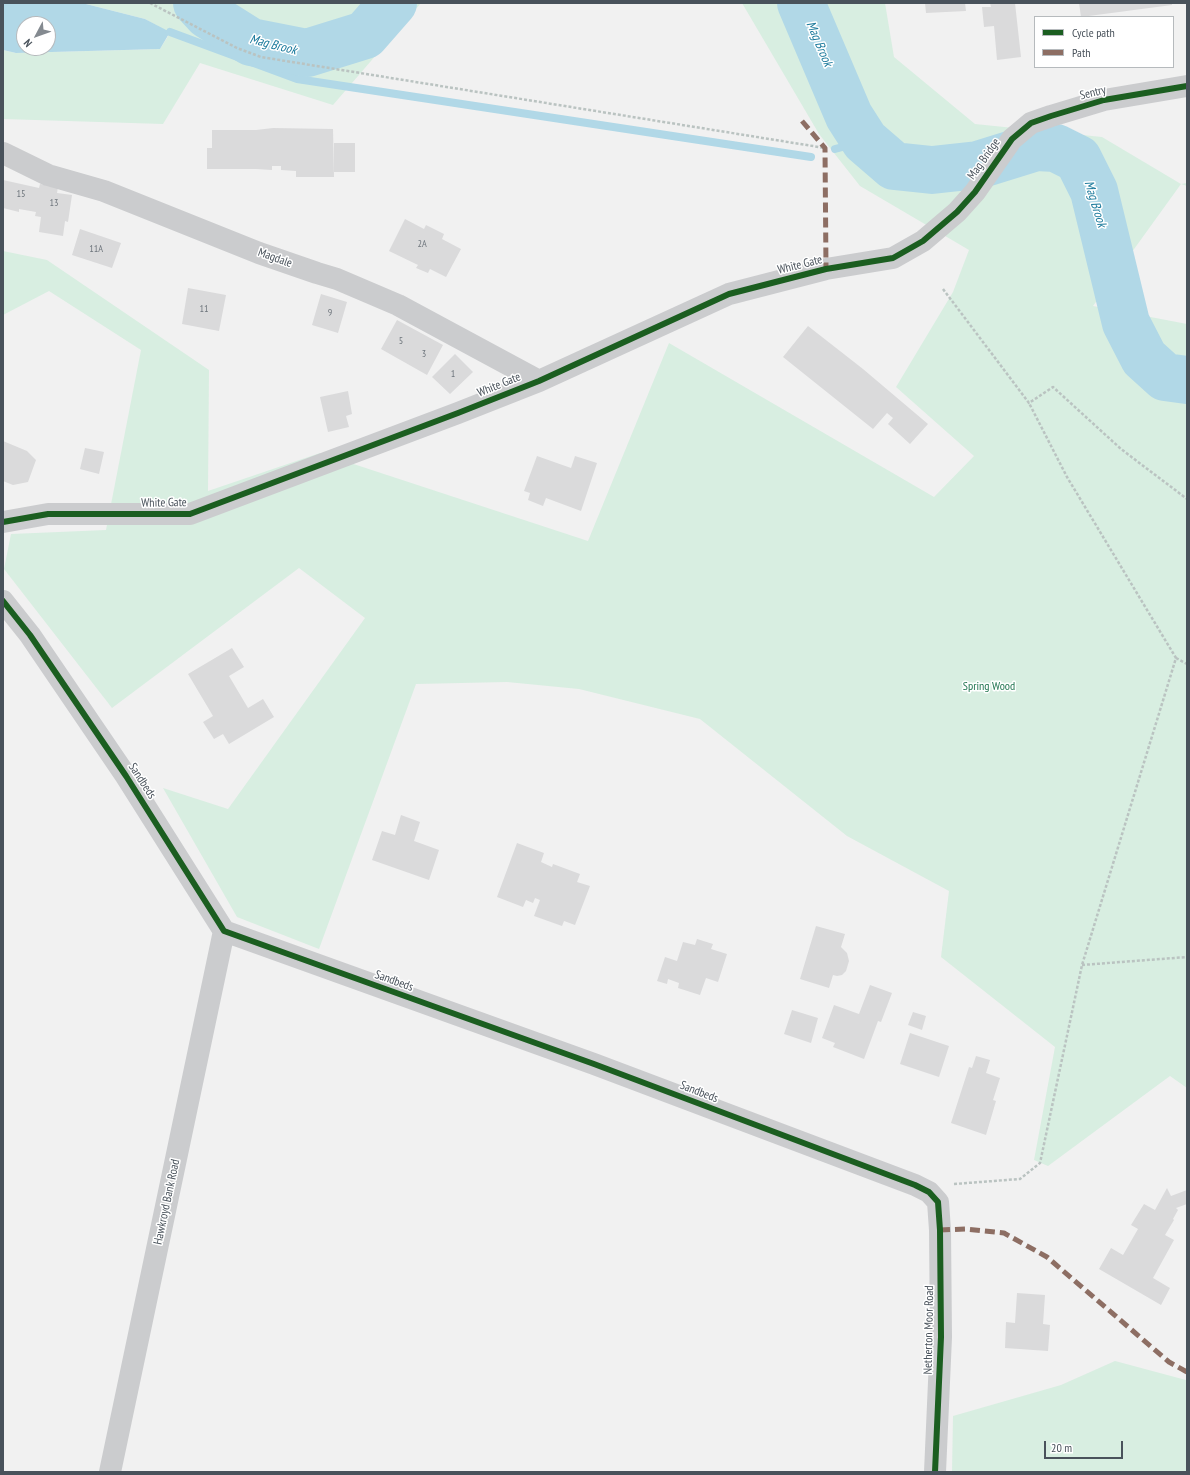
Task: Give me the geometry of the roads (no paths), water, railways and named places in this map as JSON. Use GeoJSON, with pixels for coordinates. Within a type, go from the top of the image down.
{"type":"FeatureCollection","features":[{"type":"Feature","properties":{"kind":"street","name":"Sentry"},"geometry":{"type":"LineString","coordinates":[[1012,139],[1031,124],[1051,116],[1104,100],[1187,86]]}},
{"type":"Feature","properties":{"kind":"street","name":"Mag Bridge"},"geometry":{"type":"LineString","coordinates":[[975,192],[1012,139]]}},
{"type":"Feature","properties":{"kind":"street","name":"Magdale"},"geometry":{"type":"LineString","coordinates":[[3,153],[48,175],[104,191],[259,253],[337,279],[398,305],[539,381]]}},
{"type":"Feature","properties":{"kind":"street","name":"White Gate"},"geometry":{"type":"LineString","coordinates":[[3,522],[48,514],[190,514],[539,381],[729,294],[826,269],[893,258],[923,241],[957,212],[975,192]]}},
{"type":"Feature","properties":{"kind":"street","name":"Sandbeds"},"geometry":{"type":"LineString","coordinates":[[3,601],[30,635],[126,776],[224,931],[594,1064],[902,1180],[929,1192]]}},
{"type":"Feature","properties":{"kind":"street","name":"Hawkroyd Bank Road"},"geometry":{"type":"LineString","coordinates":[[110,1472],[224,931]]}},
{"type":"Feature","properties":{"kind":"street","name":"Netherton Moor Road"},"geometry":{"type":"LineString","coordinates":[[929,1192],[938,1202],[940,1230],[941,1337],[934,1472]]}},
{"type":"Feature","properties":{"kind":"water"},"geometry":{"type":"Polygon","coordinates":[[[3,3],[82,3],[145,19],[170,32],[160,49],[56,52],[56,16],[16,16],[16,53],[3,50],[3,3]]]}},
{"type":"Feature","properties":{"kind":"waterway","name":"Mag Brook"},"geometry":{"type":"LineString","coordinates":[[197,3],[208,15],[251,42],[307,53],[365,35],[393,3]]}},
{"type":"Feature","properties":{"kind":"waterway","name":"Mag Brook"},"geometry":{"type":"LineString","coordinates":[[801,3],[849,116],[865,141],[894,166],[932,170],[978,165],[1036,147],[1056,148],[1078,159],[1094,191],[1126,323],[1144,358],[1165,377],[1187,380]]}},
{"type":"Feature","properties":{"kind":"waterway"},"geometry":{"type":"LineString","coordinates":[[170,32],[297,79],[811,157]]}},
{"type":"Feature","properties":{"kind":"waterway"},"geometry":{"type":"LineString","coordinates":[[244,60],[251,42]]}},
{"type":"Feature","properties":{"kind":"waterway"},"geometry":{"type":"LineString","coordinates":[[835,149],[865,141]]}},
{"type":"Feature","properties":{"kind":"waterway"},"geometry":{"type":"LineString","coordinates":[[1165,377],[1187,400]]}},
{"type":"Feature","properties":{"kind":"park label","name":"Spring Wood"},"geometry":{"type":"Point","coordinates":[989,687]}}]}
